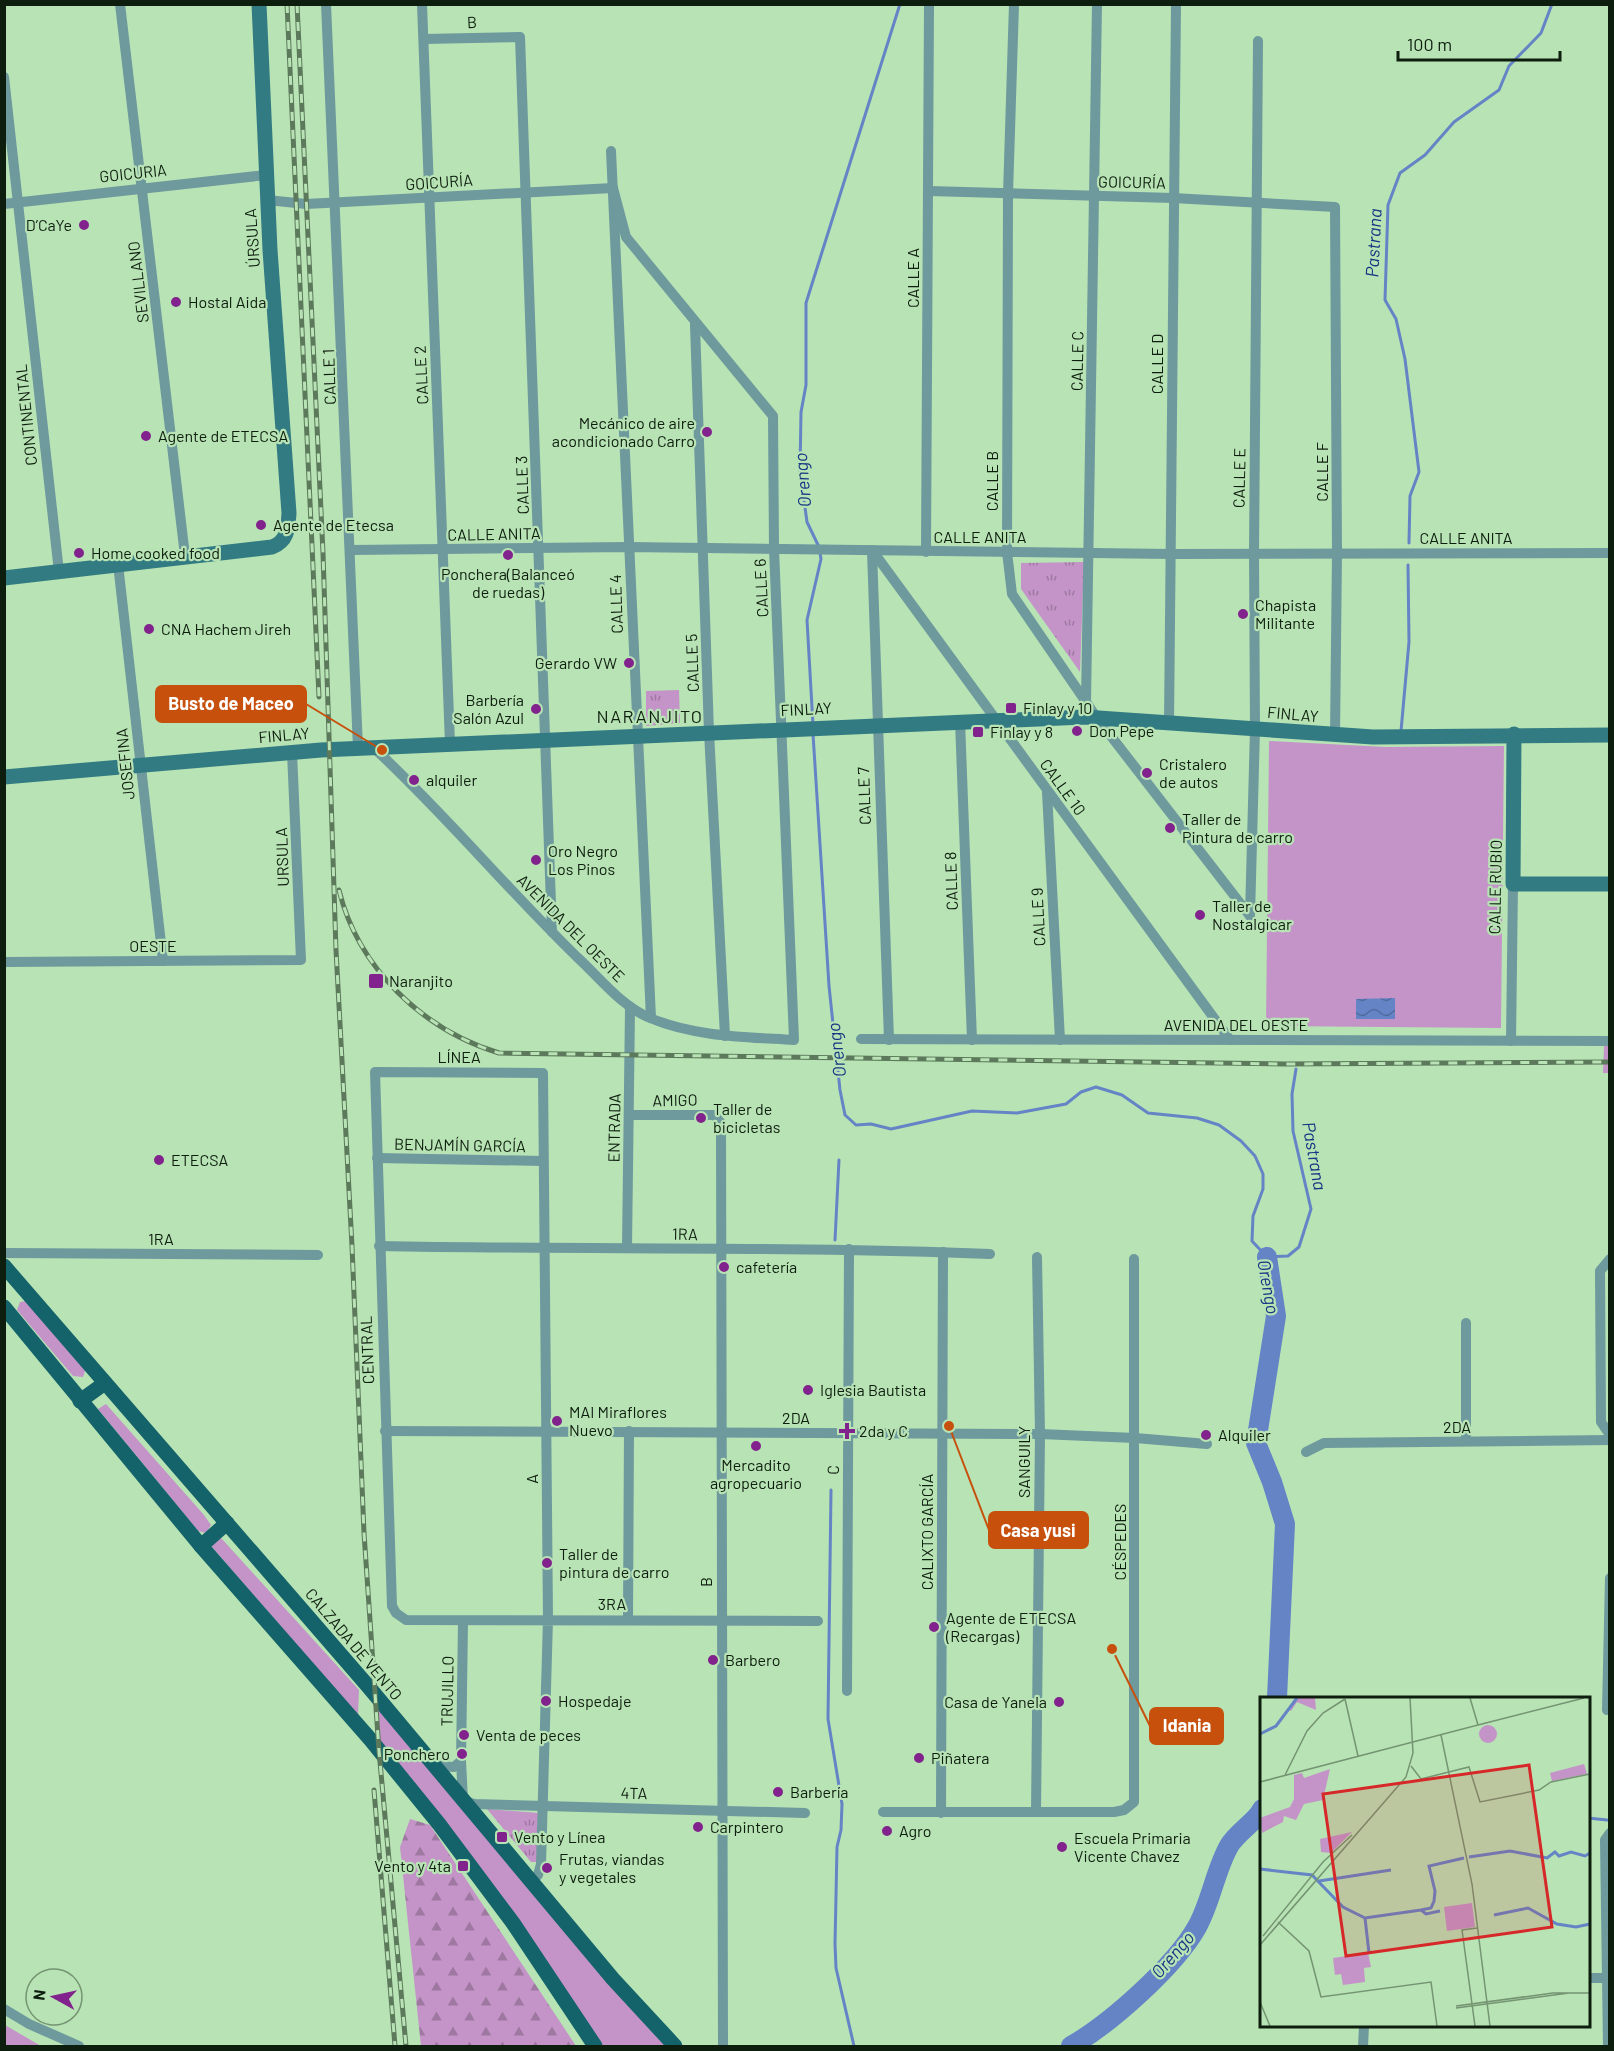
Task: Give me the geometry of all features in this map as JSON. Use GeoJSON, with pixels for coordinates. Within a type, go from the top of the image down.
{"type":"FeatureCollection","features":[{"type":"Feature","properties":{"kind":"main road","name":"CALZADA DE VENTO"},"geometry":{"type":"LineString","coordinates":[[4,1266],[227,1523],[613,1979],[675,2046]]}},
{"type":"Feature","properties":{"kind":"main road"},"geometry":{"type":"LineString","coordinates":[[4,1307],[201,1546],[370,1739],[455,1844],[513,1923],[595,2046]]}},
{"type":"Feature","properties":{"kind":"main road"},"geometry":{"type":"LineString","coordinates":[[80,1401],[105,1383]]}},
{"type":"Feature","properties":{"kind":"main road"},"geometry":{"type":"LineString","coordinates":[[201,1546],[227,1523]]}},
{"type":"Feature","properties":{"kind":"street","name":"SEVILLANO"},"geometry":{"type":"LineString","coordinates":[[120,4],[185,556]]}},
{"type":"Feature","properties":{"kind":"street","name":"ÚRSULA"},"geometry":{"type":"LineString","coordinates":[[185,556],[272,547],[284,540],[289,513],[267,200],[259,4]]}},
{"type":"Feature","properties":{"kind":"street","name":"CALLE 1"},"geometry":{"type":"LineString","coordinates":[[326,4],[337,202],[358,748]]}},
{"type":"Feature","properties":{"kind":"street","name":"CALLE 2"},"geometry":{"type":"LineString","coordinates":[[422,4],[450,744]]}},
{"type":"Feature","properties":{"kind":"street","name":"CALLE A"},"geometry":{"type":"LineString","coordinates":[[926,552],[929,4]]}},
{"type":"Feature","properties":{"kind":"street","name":"CALLE B"},"geometry":{"type":"LineString","coordinates":[[1014,4],[1008,194],[1007,552],[1012,594],[1089,712],[1250,916]]}},
{"type":"Feature","properties":{"kind":"street","name":"CALLE C"},"geometry":{"type":"LineString","coordinates":[[1089,712],[1096,4]]}},
{"type":"Feature","properties":{"kind":"street","name":"CALLE D"},"geometry":{"type":"LineString","coordinates":[[1169,723],[1176,4]]}},
{"type":"Feature","properties":{"kind":"street","name":"B"},"geometry":{"type":"LineString","coordinates":[[424,39],[520,37]]}},
{"type":"Feature","properties":{"kind":"street","name":"CALLE 3"},"geometry":{"type":"LineString","coordinates":[[520,37],[552,932]]}},
{"type":"Feature","properties":{"kind":"street","name":"CALLE E"},"geometry":{"type":"LineString","coordinates":[[1250,916],[1255,729],[1258,41]]}},
{"type":"Feature","properties":{"kind":"street","name":"CONTINENTAL"},"geometry":{"type":"LineString","coordinates":[[4,76],[59,572]]}},
{"type":"Feature","properties":{"kind":"street"},"geometry":{"type":"LineString","coordinates":[[611,151],[613,188]]}},
{"type":"Feature","properties":{"kind":"street","name":"GOICURIA"},"geometry":{"type":"LineString","coordinates":[[4,204],[141,187],[266,175]]}},
{"type":"Feature","properties":{"kind":"street","name":"GOICURÍA"},"geometry":{"type":"LineString","coordinates":[[267,200],[306,204],[613,188]]}},
{"type":"Feature","properties":{"kind":"street","name":"CALLE 6"},"geometry":{"type":"LineString","coordinates":[[613,188],[626,237],[695,325],[772,416],[774,549],[794,1040]]}},
{"type":"Feature","properties":{"kind":"street","name":"CALLE 4"},"geometry":{"type":"LineString","coordinates":[[613,188],[636,735],[651,1018]]}},
{"type":"Feature","properties":{"kind":"street","name":"GOICURÍA"},"geometry":{"type":"LineString","coordinates":[[929,190],[1173,198],[1335,207]]}},
{"type":"Feature","properties":{"kind":"street","name":"CALLE F"},"geometry":{"type":"LineString","coordinates":[[1335,207],[1338,553],[1335,736]]}},
{"type":"Feature","properties":{"kind":"street","name":"CALLE 5"},"geometry":{"type":"LineString","coordinates":[[695,325],[709,732],[725,1036]]}},
{"type":"Feature","properties":{"kind":"street","name":"CALLE ANITA"},"geometry":{"type":"LineString","coordinates":[[351,550],[628,547],[1171,554],[1610,554]]}},
{"type":"Feature","properties":{"kind":"street","name":"CALLE 10"},"geometry":{"type":"LineString","coordinates":[[872,550],[1230,1040]]}},
{"type":"Feature","properties":{"kind":"street","name":"CALLE 7"},"geometry":{"type":"LineString","coordinates":[[872,550],[889,1040]]}},
{"type":"Feature","properties":{"kind":"street"},"geometry":{"type":"LineString","coordinates":[[4,578],[185,556]]}},
{"type":"Feature","properties":{"kind":"street","name":"JOSEFINA"},"geometry":{"type":"LineString","coordinates":[[118,564],[163,961]]}},
{"type":"Feature","properties":{"kind":"street","name":"FINLAY"},"geometry":{"type":"LineString","coordinates":[[4,777],[358,748],[997,720],[1089,712],[1169,723],[1335,736],[1610,735]]}},
{"type":"Feature","properties":{"kind":"street","name":"CALLE 8"},"geometry":{"type":"LineString","coordinates":[[960,721],[972,1040]]}},
{"type":"Feature","properties":{"kind":"street","name":"CALLE RUBIO"},"geometry":{"type":"LineString","coordinates":[[1511,1041],[1514,734]]}},
{"type":"Feature","properties":{"kind":"street","name":"AVENIDA DEL OESTE"},"geometry":{"type":"LineString","coordinates":[[374,748],[552,932],[630,1008],[651,1018],[690,1030],[725,1036],[794,1040]]}},
{"type":"Feature","properties":{"kind":"street","name":"URSULA"},"geometry":{"type":"LineString","coordinates":[[292,752],[301,960]]}},
{"type":"Feature","properties":{"kind":"street","name":"CALLE 9"},"geometry":{"type":"LineString","coordinates":[[1047,792],[1060,1040]]}},
{"type":"Feature","properties":{"kind":"street"},"geometry":{"type":"LineString","coordinates":[[1513,884],[1610,884]]}},
{"type":"Feature","properties":{"kind":"street","name":"OESTE"},"geometry":{"type":"LineString","coordinates":[[4,962],[301,960]]}},
{"type":"Feature","properties":{"kind":"street","name":"ENTRADA"},"geometry":{"type":"LineString","coordinates":[[627,1248],[630,1008]]}},
{"type":"Feature","properties":{"kind":"street","name":"AVENIDA DEL OESTE"},"geometry":{"type":"LineString","coordinates":[[861,1039],[1610,1041]]}},
{"type":"Feature","properties":{"kind":"street","name":"LÍNEA"},"geometry":{"type":"LineString","coordinates":[[375,1072],[543,1073]]}},
{"type":"Feature","properties":{"kind":"street","name":"CENTRAL"},"geometry":{"type":"LineString","coordinates":[[375,1072],[392,1606],[396,1613],[406,1620]]}},
{"type":"Feature","properties":{"kind":"street","name":"A"},"geometry":{"type":"LineString","coordinates":[[531,1882],[538,1875],[542,1864],[548,1619],[543,1073]]}},
{"type":"Feature","properties":{"kind":"street","name":"AMIGO"},"geometry":{"type":"LineString","coordinates":[[630,1115],[714,1115],[719,1118]]}},
{"type":"Feature","properties":{"kind":"street","name":"B"},"geometry":{"type":"LineString","coordinates":[[719,1118],[721,1124],[722,1250],[723,2046]]}},
{"type":"Feature","properties":{"kind":"street","name":"BENJAMÍN GARCÍA"},"geometry":{"type":"LineString","coordinates":[[378,1158],[543,1161]]}},
{"type":"Feature","properties":{"kind":"street","name":"1RA"},"geometry":{"type":"LineString","coordinates":[[379,1246],[546,1249],[849,1249],[990,1254]]}},
{"type":"Feature","properties":{"kind":"street","name":"C"},"geometry":{"type":"LineString","coordinates":[[847,1691],[849,1249]]}},
{"type":"Feature","properties":{"kind":"street","name":"CALIXTO GARCÍA"},"geometry":{"type":"LineString","coordinates":[[941,1813],[943,1252]]}},
{"type":"Feature","properties":{"kind":"street","name":"1RA"},"geometry":{"type":"LineString","coordinates":[[4,1253],[318,1255]]}},
{"type":"Feature","properties":{"kind":"street","name":"SANGUILY"},"geometry":{"type":"LineString","coordinates":[[1036,1812],[1040,1434],[1038,1257]]}},
{"type":"Feature","properties":{"kind":"street","name":"CÉSPEDES"},"geometry":{"type":"LineString","coordinates":[[1036,1812],[1114,1812],[1131,1807],[1136,1795],[1134,1259]]}},
{"type":"Feature","properties":{"kind":"street"},"geometry":{"type":"LineString","coordinates":[[1610,1259],[1600,1272],[1600,1422],[1610,1435]]}},
{"type":"Feature","properties":{"kind":"street"},"geometry":{"type":"LineString","coordinates":[[1466,1323],[1466,1442]]}},
{"type":"Feature","properties":{"kind":"street","name":"2DA"},"geometry":{"type":"LineString","coordinates":[[385,1431],[1040,1434],[1207,1444]]}},
{"type":"Feature","properties":{"kind":"street"},"geometry":{"type":"LineString","coordinates":[[628,1619],[629,1431]]}},
{"type":"Feature","properties":{"kind":"street","name":"2DA"},"geometry":{"type":"LineString","coordinates":[[1306,1452],[1324,1443],[1610,1440]]}},
{"type":"Feature","properties":{"kind":"street"},"geometry":{"type":"LineString","coordinates":[[1607,1710],[1610,1578]]}},
{"type":"Feature","properties":{"kind":"street","name":"3RA"},"geometry":{"type":"LineString","coordinates":[[406,1620],[818,1621]]}},
{"type":"Feature","properties":{"kind":"street","name":"TRUJILLO"},"geometry":{"type":"LineString","coordinates":[[463,1621],[461,1761],[463,1801]]}},
{"type":"Feature","properties":{"kind":"street"},"geometry":{"type":"LineString","coordinates":[[433,1766],[454,1767],[461,1761]]}},
{"type":"Feature","properties":{"kind":"street","name":"4TA"},"geometry":{"type":"LineString","coordinates":[[463,1801],[475,1804],[805,1813]]}},
{"type":"Feature","properties":{"kind":"street"},"geometry":{"type":"LineString","coordinates":[[883,1812],[1036,1812]]}},
{"type":"Feature","properties":{"kind":"street"},"geometry":{"type":"LineString","coordinates":[[1607,1837],[1608,2046]]}},
{"type":"Feature","properties":{"kind":"street"},"geometry":{"type":"LineString","coordinates":[[1590,1978],[1608,1978]]}},
{"type":"Feature","properties":{"kind":"street"},"geometry":{"type":"LineString","coordinates":[[4,2009],[29,2024],[79,2046]]}},
{"type":"Feature","properties":{"kind":"street"},"geometry":{"type":"LineString","coordinates":[[1363,2046],[1364,2027]]}},
{"type":"Feature","properties":{"kind":"green space"},"geometry":{"type":"Polygon","coordinates":[[[1084,562],[1080,672],[1021,589],[1021,563],[1084,562]]]}},
{"type":"Feature","properties":{"kind":"green space"},"geometry":{"type":"Polygon","coordinates":[[[679,690],[680,723],[646,726],[646,691],[679,690]]]}},
{"type":"Feature","properties":{"kind":"green space"},"geometry":{"type":"Polygon","coordinates":[[[1269,741],[1386,747],[1504,746],[1501,1028],[1266,1026],[1269,741]]]}},
{"type":"Feature","properties":{"kind":"green space"},"geometry":{"type":"Polygon","coordinates":[[[1604,1046],[1609,1046],[1609,1073],[1603,1073],[1604,1046]]]}},
{"type":"Feature","properties":{"kind":"green space"},"geometry":{"type":"Polygon","coordinates":[[[27,1301],[86,1368],[83,1377],[73,1376],[17,1310],[20,1302],[27,1301]]]}},
{"type":"Feature","properties":{"kind":"green space"},"geometry":{"type":"Polygon","coordinates":[[[106,1404],[204,1515],[211,1525],[206,1533],[198,1531],[98,1409],[106,1404]]]}},
{"type":"Feature","properties":{"kind":"green space"},"geometry":{"type":"Polygon","coordinates":[[[218,1538],[222,1539],[359,1690],[358,1716],[212,1547],[218,1538]]]}},
{"type":"Feature","properties":{"kind":"green space"},"geometry":{"type":"Polygon","coordinates":[[[375,1696],[675,2046],[595,2046],[379,1751],[375,1696]]]}},
{"type":"Feature","properties":{"kind":"green space"},"geometry":{"type":"Polygon","coordinates":[[[487,1809],[539,1813],[537,1862],[531,1862],[487,1809]]]}},
{"type":"Feature","properties":{"kind":"green space"},"geometry":{"type":"Polygon","coordinates":[[[410,1819],[430,1825],[576,2046],[421,2046],[400,1847],[410,1819]]]}},
{"type":"Feature","properties":{"kind":"green space"},"geometry":{"type":"Polygon","coordinates":[[[5,2025],[41,2046],[5,2046],[5,2025]]]}},
{"type":"Feature","properties":{"kind":"water"},"geometry":{"type":"Polygon","coordinates":[[[1395,998],[1395,1019],[1356,1019],[1356,999],[1395,998]]]}},
{"type":"Feature","properties":{"kind":"waterway","name":"Orengo"},"geometry":{"type":"LineString","coordinates":[[819,547],[807,522],[800,471],[801,412],[806,385],[806,303],[900,4]]}},
{"type":"Feature","properties":{"kind":"waterway","name":"Pastrana"},"geometry":{"type":"LineString","coordinates":[[1409,543],[1410,496],[1419,472],[1405,359],[1396,319],[1385,300],[1388,205],[1400,173],[1425,155],[1454,122],[1499,90],[1509,66],[1541,33],[1552,4]]}},
{"type":"Feature","properties":{"kind":"waterway","name":"Orengo"},"geometry":{"type":"LineString","coordinates":[[813,725],[807,620],[821,559],[820,553]]}},
{"type":"Feature","properties":{"kind":"waterway","name":"Pastrana"},"geometry":{"type":"LineString","coordinates":[[1401,731],[1409,642],[1408,565]]}},
{"type":"Feature","properties":{"kind":"waterway","name":"Orengo"},"geometry":{"type":"LineString","coordinates":[[813,734],[829,986],[840,1090],[845,1115],[856,1125],[871,1124],[891,1129],[972,1111],[1017,1113],[1066,1104],[1081,1092],[1096,1087],[1122,1095],[1148,1113],[1197,1118],[1219,1125],[1241,1141],[1255,1156],[1263,1174],[1263,1189],[1253,1216],[1252,1241],[1267,1257],[1288,1256],[1299,1247],[1311,1209],[1293,1131],[1292,1094],[1296,1069]]}},
{"type":"Feature","properties":{"kind":"waterway"},"geometry":{"type":"LineString","coordinates":[[835,1240],[839,1160]]}},
{"type":"Feature","properties":{"kind":"waterway","name":"Orengo"},"geometry":{"type":"LineString","coordinates":[[1267,1257],[1276,1316],[1256,1443],[1272,1482],[1285,1524],[1277,1697]]}},
{"type":"Feature","properties":{"kind":"waterway"},"geometry":{"type":"LineString","coordinates":[[831,1490],[828,1719],[842,1804],[841,1830],[837,1847],[835,1944],[836,1968],[854,2046]]}},
{"type":"Feature","properties":{"kind":"waterway","name":"Orengo"},"geometry":{"type":"LineString","coordinates":[[1071,2046],[1122,2009],[1174,1959],[1202,1917],[1229,1846],[1260,1813]]}},
{"type":"Feature","properties":{"kind":"waterway"},"geometry":{"type":"LineString","coordinates":[[1590,1818],[1607,1820]]}},
{"type":"Feature","properties":{"kind":"railway"},"geometry":{"type":"LineString","coordinates":[[287,4],[319,697]]}},
{"type":"Feature","properties":{"kind":"railway"},"geometry":{"type":"LineString","coordinates":[[297,4],[323,553],[336,950],[364,1533],[379,1751],[406,2046]]}},
{"type":"Feature","properties":{"kind":"railway"},"geometry":{"type":"LineString","coordinates":[[339,890],[348,918],[361,945],[378,970],[398,992],[420,1012],[445,1029],[471,1043],[499,1053],[1285,1064],[1610,1062]]}},
{"type":"Feature","properties":{"kind":"railway"},"geometry":{"type":"LineString","coordinates":[[374,1790],[395,2046]]}},
{"type":"Feature","properties":{"kind":"place","name":"D’CaYe"},"geometry":{"type":"Point","coordinates":[84,225]}},
{"type":"Feature","properties":{"kind":"place","name":"Hostal Aida"},"geometry":{"type":"Point","coordinates":[176,302]}},
{"type":"Feature","properties":{"kind":"place","name":"Mecánico de aire acondicionado Carro"},"geometry":{"type":"Point","coordinates":[707,432]}},
{"type":"Feature","properties":{"kind":"place","name":"Agente de ETECSA"},"geometry":{"type":"Point","coordinates":[146,436]}},
{"type":"Feature","properties":{"kind":"place","name":"Agente de Etecsa"},"geometry":{"type":"Point","coordinates":[261,525]}},
{"type":"Feature","properties":{"kind":"place","name":"Home cooked food"},"geometry":{"type":"Point","coordinates":[79,553]}},
{"type":"Feature","properties":{"kind":"place","name":"Ponchera(Balanceó de ruedas)"},"geometry":{"type":"Point","coordinates":[508,555]}},
{"type":"Feature","properties":{"kind":"place","name":"Chapista Militante"},"geometry":{"type":"Point","coordinates":[1243,614]}},
{"type":"Feature","properties":{"kind":"place","name":"CNA Hachem Jireh"},"geometry":{"type":"Point","coordinates":[149,629]}},
{"type":"Feature","properties":{"kind":"place","name":"Gerardo VW"},"geometry":{"type":"Point","coordinates":[629,663]}},
{"type":"Feature","properties":{"kind":"place","name":"Finlay y 10"},"geometry":{"type":"Point","coordinates":[1011,708]}},
{"type":"Feature","properties":{"kind":"place","name":"Barbería Salón Azul"},"geometry":{"type":"Point","coordinates":[536,709]}},
{"type":"Feature","properties":{"kind":"place","name":"Don Pepe"},"geometry":{"type":"Point","coordinates":[1077,731]}},
{"type":"Feature","properties":{"kind":"place","name":"Finlay y 8"},"geometry":{"type":"Point","coordinates":[978,732]}},
{"type":"Feature","properties":{"kind":"place","name":"Busto de Maceo"},"geometry":{"type":"Point","coordinates":[382,750]}},
{"type":"Feature","properties":{"kind":"place","name":"Cristalero de autos"},"geometry":{"type":"Point","coordinates":[1147,773]}},
{"type":"Feature","properties":{"kind":"place","name":"alquiler"},"geometry":{"type":"Point","coordinates":[414,780]}},
{"type":"Feature","properties":{"kind":"place","name":"Taller de Pintura de carro"},"geometry":{"type":"Point","coordinates":[1170,828]}},
{"type":"Feature","properties":{"kind":"place","name":"Oro Negro Los Pinos"},"geometry":{"type":"Point","coordinates":[536,860]}},
{"type":"Feature","properties":{"kind":"place","name":"Taller de Nostalgicar"},"geometry":{"type":"Point","coordinates":[1200,915]}},
{"type":"Feature","properties":{"kind":"place","name":"Naranjito"},"geometry":{"type":"Point","coordinates":[376,981]}},
{"type":"Feature","properties":{"kind":"place","name":"Taller de bicicletas"},"geometry":{"type":"Point","coordinates":[701,1118]}},
{"type":"Feature","properties":{"kind":"place","name":"ETECSA"},"geometry":{"type":"Point","coordinates":[159,1160]}},
{"type":"Feature","properties":{"kind":"place","name":"cafetería"},"geometry":{"type":"Point","coordinates":[724,1267]}},
{"type":"Feature","properties":{"kind":"place","name":"Iglesia Bautista"},"geometry":{"type":"Point","coordinates":[808,1390]}},
{"type":"Feature","properties":{"kind":"place","name":"MAI Miraflores Nuevo"},"geometry":{"type":"Point","coordinates":[557,1421]}},
{"type":"Feature","properties":{"kind":"place","name":"Casa yusi"},"geometry":{"type":"Point","coordinates":[949,1426]}},
{"type":"Feature","properties":{"kind":"place","name":"2da y C"},"geometry":{"type":"Point","coordinates":[847,1431]}},
{"type":"Feature","properties":{"kind":"place","name":"Alquiler"},"geometry":{"type":"Point","coordinates":[1206,1435]}},
{"type":"Feature","properties":{"kind":"place","name":"Mercadito agropecuario"},"geometry":{"type":"Point","coordinates":[756,1446]}},
{"type":"Feature","properties":{"kind":"place","name":"Taller de pintura de carro"},"geometry":{"type":"Point","coordinates":[547,1563]}},
{"type":"Feature","properties":{"kind":"place","name":"Agente de ETECSA (Recargas)"},"geometry":{"type":"Point","coordinates":[934,1627]}},
{"type":"Feature","properties":{"kind":"place","name":"Idania"},"geometry":{"type":"Point","coordinates":[1112,1649]}},
{"type":"Feature","properties":{"kind":"place","name":"Barbero"},"geometry":{"type":"Point","coordinates":[713,1660]}},
{"type":"Feature","properties":{"kind":"place","name":"Hospedaje"},"geometry":{"type":"Point","coordinates":[546,1701]}},
{"type":"Feature","properties":{"kind":"place","name":"Casa de Yanela"},"geometry":{"type":"Point","coordinates":[1059,1702]}},
{"type":"Feature","properties":{"kind":"place","name":"Venta de peces"},"geometry":{"type":"Point","coordinates":[464,1735]}},
{"type":"Feature","properties":{"kind":"place","name":"Ponchero"},"geometry":{"type":"Point","coordinates":[462,1754]}},
{"type":"Feature","properties":{"kind":"place","name":"Piñatera"},"geometry":{"type":"Point","coordinates":[919,1758]}},
{"type":"Feature","properties":{"kind":"place","name":"Barbería"},"geometry":{"type":"Point","coordinates":[778,1792]}},
{"type":"Feature","properties":{"kind":"place","name":"Carpintero"},"geometry":{"type":"Point","coordinates":[698,1827]}},
{"type":"Feature","properties":{"kind":"place","name":"Agro"},"geometry":{"type":"Point","coordinates":[887,1831]}},
{"type":"Feature","properties":{"kind":"place","name":"Vento y Línea"},"geometry":{"type":"Point","coordinates":[502,1837]}},
{"type":"Feature","properties":{"kind":"place","name":"Escuela Primaria Vicente Chavez"},"geometry":{"type":"Point","coordinates":[1062,1847]}},
{"type":"Feature","properties":{"kind":"place","name":"Vento y 4ta"},"geometry":{"type":"Point","coordinates":[463,1866]}},
{"type":"Feature","properties":{"kind":"place","name":"Frutas, viandas y vegetales"},"geometry":{"type":"Point","coordinates":[547,1868]}},
{"type":"Feature","properties":{"kind":"district","name":"NARANJITO"},"geometry":{"type":"Point","coordinates":[650,717]}}]}
